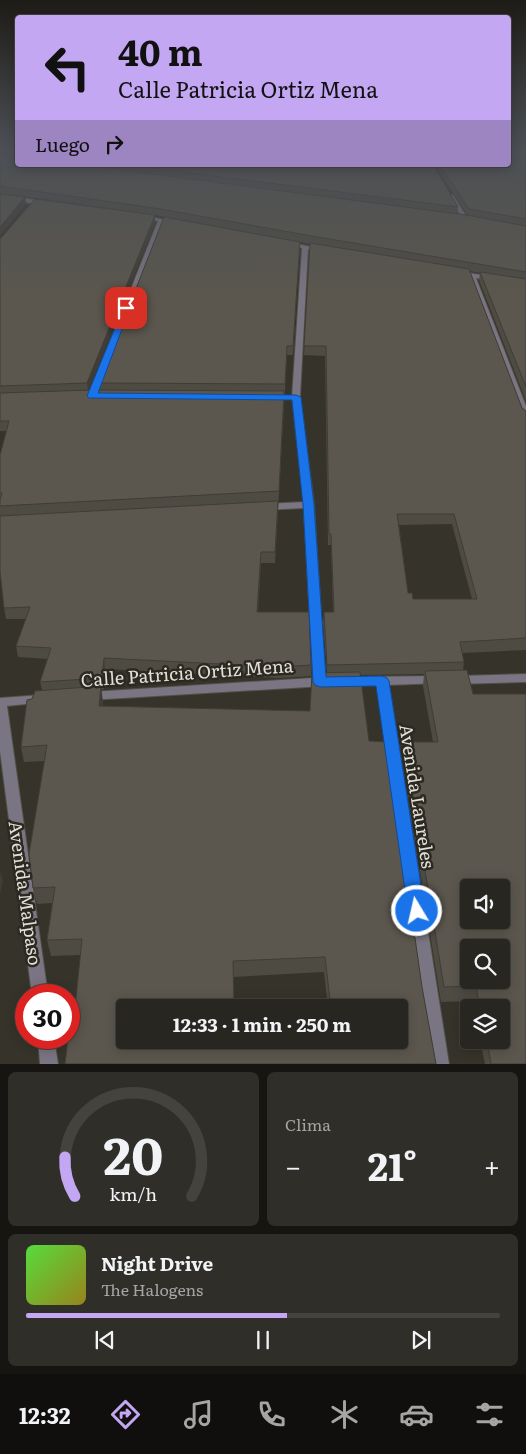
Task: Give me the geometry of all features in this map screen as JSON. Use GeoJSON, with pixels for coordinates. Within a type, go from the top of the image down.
{"type":"FeatureCollection","features":[{"type":"Feature","properties":{"kind":"street"},"geometry":{"type":"LineString","coordinates":[[11,199],[54,204]]}},
{"type":"Feature","properties":{"kind":"street"},"geometry":{"type":"LineString","coordinates":[[453,199],[465,219]]}},
{"type":"Feature","properties":{"kind":"street"},"geometry":{"type":"LineString","coordinates":[[28,208],[34,202]]}},
{"type":"Feature","properties":{"kind":"street"},"geometry":{"type":"LineString","coordinates":[[132,216],[180,224]]}},
{"type":"Feature","properties":{"kind":"street"},"geometry":{"type":"LineString","coordinates":[[455,218],[474,220]]}},
{"type":"Feature","properties":{"kind":"street"},"geometry":{"type":"LineString","coordinates":[[92,396],[161,220]]}},
{"type":"Feature","properties":{"kind":"street"},"geometry":{"type":"LineString","coordinates":[[276,242],[334,252]]}},
{"type":"Feature","properties":{"kind":"street"},"geometry":{"type":"LineString","coordinates":[[305,248],[291,397],[309,505],[320,682]]}},
{"type":"Feature","properties":{"kind":"street"},"geometry":{"type":"LineString","coordinates":[[452,272],[499,280]]}},
{"type":"Feature","properties":{"kind":"street"},"geometry":{"type":"LineString","coordinates":[[472,276],[526,416]]}},
{"type":"Feature","properties":{"kind":"street"},"geometry":{"type":"LineString","coordinates":[[83,396],[102,396]]}},
{"type":"Feature","properties":{"kind":"street"},"geometry":{"type":"LineString","coordinates":[[259,508],[309,505]]}},
{"type":"Feature","properties":{"kind":"street","name":"Calle Patricia Ortiz Mena"},"geometry":{"type":"LineString","coordinates":[[78,697],[320,682],[526,678]]}},
{"type":"Feature","properties":{"kind":"street","name":"Avenida Laureles"},"geometry":{"type":"LineString","coordinates":[[382,681],[440,1064]]}},
{"type":"Feature","properties":{"kind":"street"},"geometry":{"type":"LineString","coordinates":[[0,702],[58,698]]}},
{"type":"Feature","properties":{"kind":"street","name":"Avenida Malpaso"},"geometry":{"type":"LineString","coordinates":[[0,702],[38,984]]}},
{"type":"Feature","properties":{"kind":"street"},"geometry":{"type":"LineString","coordinates":[[47,1049],[49,1064]]}},
{"type":"Feature","properties":{"kind":"building"},"geometry":{"type":"Polygon","coordinates":[[[0,199],[24,199],[0,227],[0,199]]]}},
{"type":"Feature","properties":{"kind":"building"},"geometry":{"type":"Polygon","coordinates":[[[35,199],[155,215],[87,383],[0,386],[0,238],[35,199]]]}},
{"type":"Feature","properties":{"kind":"building"},"geometry":{"type":"Polygon","coordinates":[[[89,199],[341,199],[466,215],[526,226],[526,272],[306,235],[161,209],[89,199]]]}},
{"type":"Feature","properties":{"kind":"building"},"geometry":{"type":"Polygon","coordinates":[[[392,199],[453,199],[458,207],[392,199]]]}},
{"type":"Feature","properties":{"kind":"building"},"geometry":{"type":"Polygon","coordinates":[[[462,199],[526,199],[526,219],[469,209],[462,199]]]}},
{"type":"Feature","properties":{"kind":"building"},"geometry":{"type":"Polygon","coordinates":[[[164,217],[300,242],[293,346],[287,346],[285,384],[99,383],[164,217]]]}},
{"type":"Feature","properties":{"kind":"building"},"geometry":{"type":"Polygon","coordinates":[[[310,243],[469,269],[522,408],[526,411],[526,638],[460,642],[464,662],[327,665],[324,612],[334,612],[331,534],[329,534],[326,346],[304,346],[310,243]],[[397,514],[408,593],[412,593],[413,599],[477,599],[454,514],[397,514]]]}},
{"type":"Feature","properties":{"kind":"building"},"geometry":{"type":"Polygon","coordinates":[[[480,272],[526,279],[526,387],[480,272]]]}},
{"type":"Feature","properties":{"kind":"building"},"geometry":{"type":"Polygon","coordinates":[[[91,390],[284,391],[279,491],[0,506],[2,493],[0,493],[0,455],[9,421],[0,421],[0,393],[91,390]]]}},
{"type":"Feature","properties":{"kind":"building"},"geometry":{"type":"Polygon","coordinates":[[[278,501],[275,552],[261,552],[257,612],[309,612],[311,665],[279,667],[104,658],[102,678],[40,682],[51,648],[16,646],[30,607],[4,608],[0,571],[0,516],[278,501]]]}},
{"type":"Feature","properties":{"kind":"building"},"geometry":{"type":"Polygon","coordinates":[[[467,670],[473,694],[526,694],[526,1064],[491,1064],[488,1049],[510,1049],[510,999],[478,999],[477,989],[510,989],[510,939],[460,939],[460,986],[444,987],[404,742],[438,742],[425,671],[467,670]]]}},
{"type":"Feature","properties":{"kind":"building"},"geometry":{"type":"Polygon","coordinates":[[[360,672],[369,741],[387,742],[422,987],[436,1064],[65,1064],[67,1049],[80,1049],[80,984],[77,984],[82,939],[47,940],[55,887],[33,888],[29,854],[47,745],[21,747],[27,700],[32,699],[35,691],[101,686],[99,706],[310,711],[312,673],[360,672]]]}},
{"type":"Feature","properties":{"kind":"route"},"geometry":{"type":"LineString","coordinates":[[126,308],[92,396],[296,397],[309,505],[320,682],[382,681],[417,911]]}}]}
